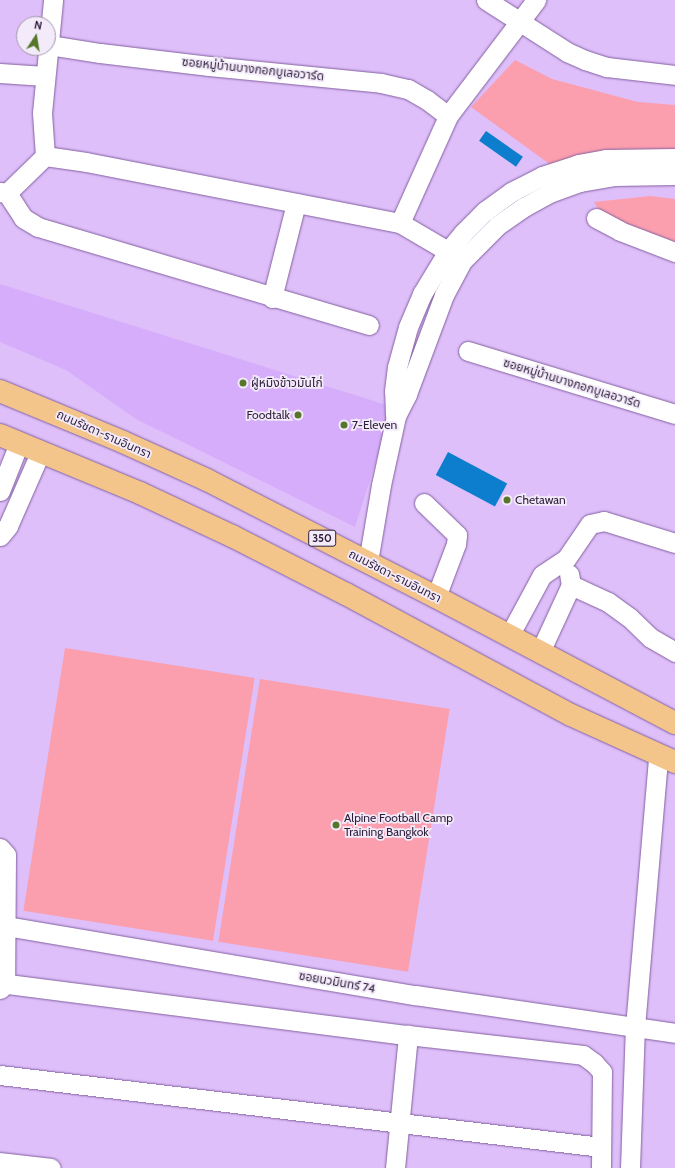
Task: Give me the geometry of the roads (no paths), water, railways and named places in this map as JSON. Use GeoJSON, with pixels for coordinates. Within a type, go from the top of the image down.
{"type":"FeatureCollection","features":[{"type":"Feature","properties":{"kind":"main road","name":"ถนนรัชดา-รามอินทรา"},"geometry":{"type":"LineString","coordinates":[[0,391],[123,442],[193,474],[436,597],[675,723]]}},
{"type":"Feature","properties":{"kind":"main road"},"geometry":{"type":"LineString","coordinates":[[10,439],[140,493],[232,536],[346,594],[571,715],[630,743],[669,764]]}},
{"type":"Feature","properties":{"kind":"main road"},"geometry":{"type":"LineString","coordinates":[[635,702],[675,715]]}},
{"type":"Feature","properties":{"kind":"street"},"geometry":{"type":"LineString","coordinates":[[52,16],[53,0]]}},
{"type":"Feature","properties":{"kind":"street"},"geometry":{"type":"LineString","coordinates":[[486,0],[521,21],[567,52],[585,60],[607,67],[675,75]]}},
{"type":"Feature","properties":{"kind":"street"},"geometry":{"type":"LineString","coordinates":[[400,223],[448,116],[536,0]]}},
{"type":"Feature","properties":{"kind":"street","name":"ซอยหมู่บ้านบางกอกบูเลอวาร์ด"},"geometry":{"type":"LineString","coordinates":[[56,45],[100,53],[210,66],[381,83],[408,89],[427,100],[448,116]]}},
{"type":"Feature","properties":{"kind":"street"},"geometry":{"type":"LineString","coordinates":[[48,56],[42,113],[45,156],[22,181],[4,193],[23,218],[38,227],[272,298],[369,325]]}},
{"type":"Feature","properties":{"kind":"street"},"geometry":{"type":"LineString","coordinates":[[0,73],[45,76]]}},
{"type":"Feature","properties":{"kind":"street"},"geometry":{"type":"LineString","coordinates":[[45,156],[93,163],[400,223],[455,256]]}},
{"type":"Feature","properties":{"kind":"street"},"geometry":{"type":"LineString","coordinates":[[455,256],[463,233],[485,211],[511,192],[542,176],[578,164],[606,159],[675,158]]}},
{"type":"Feature","properties":{"kind":"street"},"geometry":{"type":"LineString","coordinates":[[368,562],[381,485],[396,416],[394,391],[397,367],[408,327],[422,294],[455,256],[524,206],[549,193],[580,182],[613,176],[675,175]]}},
{"type":"Feature","properties":{"kind":"street"},"geometry":{"type":"LineString","coordinates":[[272,298],[296,203]]}},
{"type":"Feature","properties":{"kind":"street"},"geometry":{"type":"LineString","coordinates":[[596,218],[620,231],[675,252]]}},
{"type":"Feature","properties":{"kind":"street","name":"ซอยหมู่บ้านบางกอกบูเลอวาร์ด"},"geometry":{"type":"LineString","coordinates":[[468,351],[675,414]]}},
{"type":"Feature","properties":{"kind":"street"},"geometry":{"type":"LineString","coordinates":[[0,491],[10,439]]}},
{"type":"Feature","properties":{"kind":"street"},"geometry":{"type":"LineString","coordinates":[[0,536],[8,526],[40,451]]}},
{"type":"Feature","properties":{"kind":"street"},"geometry":{"type":"LineString","coordinates":[[424,504],[457,535],[456,544],[436,597]]}},
{"type":"Feature","properties":{"kind":"street"},"geometry":{"type":"LineString","coordinates":[[509,636],[542,575],[566,558],[590,524],[604,521],[675,543]]}},
{"type":"Feature","properties":{"kind":"street"},"geometry":{"type":"LineString","coordinates":[[540,652],[571,585],[566,558]]}},
{"type":"Feature","properties":{"kind":"street"},"geometry":{"type":"LineString","coordinates":[[571,585],[608,602],[629,617],[651,638],[675,652]]}},
{"type":"Feature","properties":{"kind":"street"},"geometry":{"type":"LineString","coordinates":[[630,1168],[635,1027],[669,764]]}},
{"type":"Feature","properties":{"kind":"street"},"geometry":{"type":"LineString","coordinates":[[0,848],[6,855],[2,985],[582,1055],[594,1063],[602,1072],[601,1168]]}},
{"type":"Feature","properties":{"kind":"street","name":"ซอยนวมินทร์ 74"},"geometry":{"type":"LineString","coordinates":[[3,926],[415,995],[675,1034]]}},
{"type":"Feature","properties":{"kind":"street"},"geometry":{"type":"LineString","coordinates":[[395,1168],[398,1122],[408,1035]]}},
{"type":"Feature","properties":{"kind":"street"},"geometry":{"type":"LineString","coordinates":[[0,1075],[602,1147]]}},
{"type":"Feature","properties":{"kind":"street"},"geometry":{"type":"LineString","coordinates":[[0,1162],[51,1168]]}},
{"type":"Feature","properties":{"kind":"water"},"geometry":{"type":"Polygon","coordinates":[[[486,131],[523,157],[516,167],[479,141],[486,131]]]}},
{"type":"Feature","properties":{"kind":"water"},"geometry":{"type":"Polygon","coordinates":[[[448,452],[507,483],[495,506],[436,475],[448,452]]]}},
{"type":"Feature","properties":{"kind":"place","name":"ฝู่หมิงข้าวมันไก่"},"geometry":{"type":"Point","coordinates":[243,383]}},
{"type":"Feature","properties":{"kind":"place","name":"Foodtalk"},"geometry":{"type":"Point","coordinates":[298,415]}},
{"type":"Feature","properties":{"kind":"place","name":"7-Eleven"},"geometry":{"type":"Point","coordinates":[344,425]}},
{"type":"Feature","properties":{"kind":"place","name":"Chetawan"},"geometry":{"type":"Point","coordinates":[507,500]}},
{"type":"Feature","properties":{"kind":"place","name":"Alpine Football Camp Training Bangkok"},"geometry":{"type":"Point","coordinates":[336,825]}}]}
